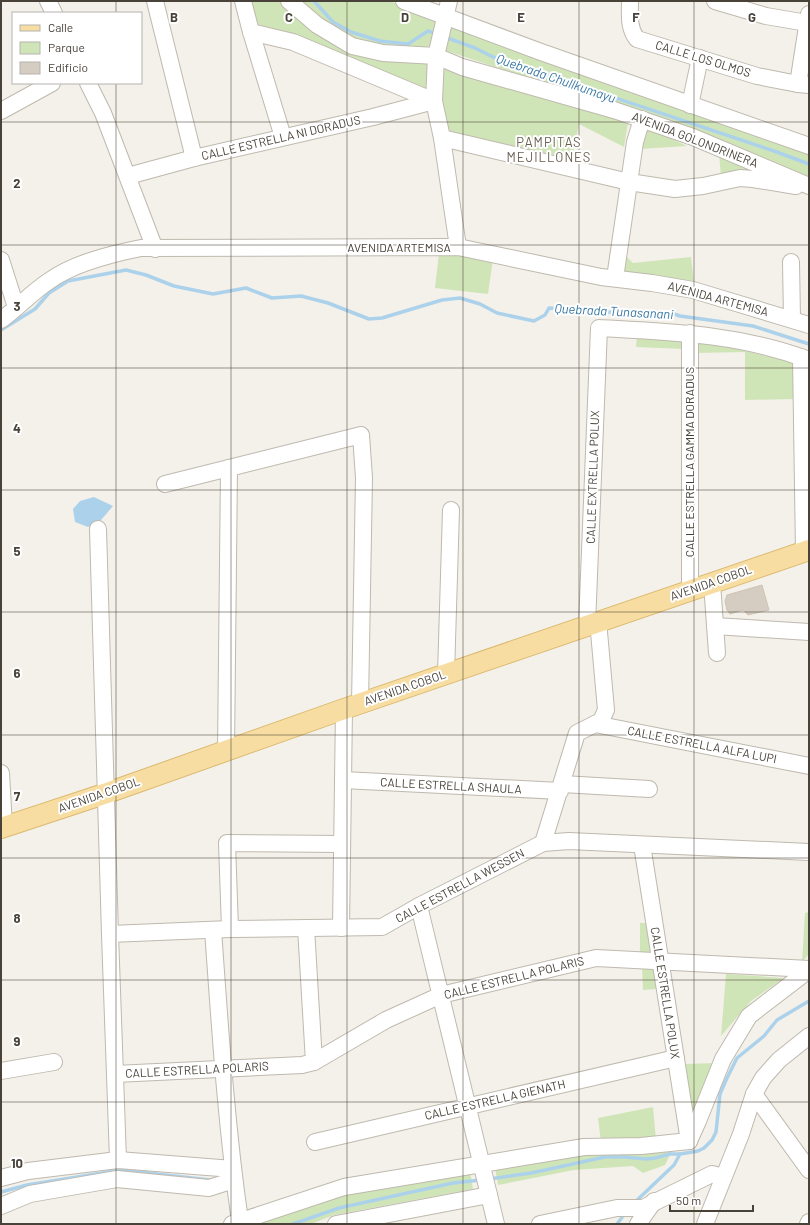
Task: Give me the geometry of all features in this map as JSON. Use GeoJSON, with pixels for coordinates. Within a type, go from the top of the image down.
{"type":"FeatureCollection","features":[{"type":"Feature","properties":{"kind":"main road","name":"AVENIDA COBOL"},"geometry":{"type":"LineString","coordinates":[[2,828],[107,793],[352,706],[806,551]]}},
{"type":"Feature","properties":{"kind":"street"},"geometry":{"type":"LineString","coordinates":[[48,1],[54,12]]}},
{"type":"Feature","properties":{"kind":"street"},"geometry":{"type":"LineString","coordinates":[[155,1],[194,158]]}},
{"type":"Feature","properties":{"kind":"street"},"geometry":{"type":"LineString","coordinates":[[243,1],[283,137]]}},
{"type":"Feature","properties":{"kind":"street","name":"AVENIDA GOLONDRINERA"},"geometry":{"type":"LineString","coordinates":[[290,1],[317,25],[352,46],[383,53],[436,56],[462,67],[642,119],[700,139],[809,187]]}},
{"type":"Feature","properties":{"kind":"street"},"geometry":{"type":"LineString","coordinates":[[404,1],[442,29],[690,105],[809,146]]}},
{"type":"Feature","properties":{"kind":"street"},"geometry":{"type":"LineString","coordinates":[[449,1],[436,56],[434,101],[442,138],[458,247]]}},
{"type":"Feature","properties":{"kind":"street","name":"CALLE LOS OLMOS"},"geometry":{"type":"LineString","coordinates":[[630,1],[630,25],[632,33],[637,39],[757,76],[804,84]]}},
{"type":"Feature","properties":{"kind":"street"},"geometry":{"type":"LineString","coordinates":[[715,1],[766,16],[808,18],[804,84]]}},
{"type":"Feature","properties":{"kind":"street"},"geometry":{"type":"LineString","coordinates":[[251,32],[293,42],[434,101]]}},
{"type":"Feature","properties":{"kind":"street"},"geometry":{"type":"LineString","coordinates":[[690,105],[700,58]]}},
{"type":"Feature","properties":{"kind":"street"},"geometry":{"type":"LineString","coordinates":[[1,111],[50,84]]}},
{"type":"Feature","properties":{"kind":"street"},"geometry":{"type":"LineString","coordinates":[[88,84],[103,113],[155,249]]}},
{"type":"Feature","properties":{"kind":"street","name":"CALLE ESTRELLA NI DORADUS"},"geometry":{"type":"LineString","coordinates":[[128,176],[194,158],[373,117],[434,101]]}},
{"type":"Feature","properties":{"kind":"street"},"geometry":{"type":"LineString","coordinates":[[615,278],[628,182],[642,119]]}},
{"type":"Feature","properties":{"kind":"street"},"geometry":{"type":"LineString","coordinates":[[442,138],[628,182],[675,189],[703,186],[740,178],[809,187]]}},
{"type":"Feature","properties":{"kind":"street","name":"AVENIDA ARTEMISA"},"geometry":{"type":"LineString","coordinates":[[2,319],[30,294],[64,271],[118,253],[141,248],[458,247],[601,277],[652,283],[692,290],[809,325]]}},
{"type":"Feature","properties":{"kind":"street"},"geometry":{"type":"LineString","coordinates":[[1,260],[16,307]]}},
{"type":"Feature","properties":{"kind":"street"},"geometry":{"type":"LineString","coordinates":[[791,262],[792,319]]}},
{"type":"Feature","properties":{"kind":"street","name":"CALLE EXTRELLA POLUX"},"geometry":{"type":"LineString","coordinates":[[595,724],[601,721],[606,710],[593,623],[600,328],[690,333]]}},
{"type":"Feature","properties":{"kind":"street"},"geometry":{"type":"LineString","coordinates":[[690,333],[739,340],[805,358],[806,551]]}},
{"type":"Feature","properties":{"kind":"street","name":"CALLE ESTRELLA GAMMA DORADUS"},"geometry":{"type":"LineString","coordinates":[[690,333],[690,590]]}},
{"type":"Feature","properties":{"kind":"street"},"geometry":{"type":"LineString","coordinates":[[165,484],[361,435],[364,478],[352,706],[343,780],[341,928]]}},
{"type":"Feature","properties":{"kind":"street"},"geometry":{"type":"LineString","coordinates":[[226,751],[229,468]]}},
{"type":"Feature","properties":{"kind":"street"},"geometry":{"type":"LineString","coordinates":[[446,674],[451,510]]}},
{"type":"Feature","properties":{"kind":"street"},"geometry":{"type":"LineString","coordinates":[[98,529],[118,1160]]}},
{"type":"Feature","properties":{"kind":"street"},"geometry":{"type":"LineString","coordinates":[[712,583],[716,653]]}},
{"type":"Feature","properties":{"kind":"street"},"geometry":{"type":"LineString","coordinates":[[715,626],[809,632]]}},
{"type":"Feature","properties":{"kind":"street"},"geometry":{"type":"LineString","coordinates":[[543,843],[578,733],[595,724]]}},
{"type":"Feature","properties":{"kind":"street","name":"CALLE ESTRELLA ALFA LUPI"},"geometry":{"type":"LineString","coordinates":[[595,724],[809,766]]}},
{"type":"Feature","properties":{"kind":"street"},"geometry":{"type":"LineString","coordinates":[[1,773],[2,828]]}},
{"type":"Feature","properties":{"kind":"street","name":"CALLE ESTRELLA SHAULA"},"geometry":{"type":"LineString","coordinates":[[343,780],[561,788],[649,789]]}},
{"type":"Feature","properties":{"kind":"street","name":"CALLE ESTRELLA WESSEN"},"geometry":{"type":"LineString","coordinates":[[110,934],[230,929],[382,928],[419,906],[543,843],[569,841],[809,852]]}},
{"type":"Feature","properties":{"kind":"street"},"geometry":{"type":"LineString","coordinates":[[230,929],[227,843],[342,844]]}},
{"type":"Feature","properties":{"kind":"street","name":"CALLE ESTRELLA POLUX"},"geometry":{"type":"LineString","coordinates":[[642,845],[689,1140]]}},
{"type":"Feature","properties":{"kind":"street"},"geometry":{"type":"LineString","coordinates":[[419,906],[496,1224]]}},
{"type":"Feature","properties":{"kind":"street"},"geometry":{"type":"LineString","coordinates":[[306,928],[314,1062]]}},
{"type":"Feature","properties":{"kind":"street"},"geometry":{"type":"LineString","coordinates":[[213,930],[223,1069],[234,1175],[236,1222],[344,1187],[485,1179]]}},
{"type":"Feature","properties":{"kind":"street","name":"CALLE ESTRELLA POLARIS"},"geometry":{"type":"LineString","coordinates":[[115,1074],[302,1065],[314,1062],[386,1020],[441,995],[596,958],[809,970]]}},
{"type":"Feature","properties":{"kind":"street"},"geometry":{"type":"LineString","coordinates":[[336,1224],[485,1179],[584,1147],[641,1146],[689,1140],[723,1060],[749,1016],[809,970]]}},
{"type":"Feature","properties":{"kind":"street"},"geometry":{"type":"LineString","coordinates":[[705,1224],[741,1134],[754,1094],[763,1078],[779,1060],[809,1036]]}},
{"type":"Feature","properties":{"kind":"street","name":"CALLE ESTRELLA GIENATH"},"geometry":{"type":"LineString","coordinates":[[315,1142],[676,1058]]}},
{"type":"Feature","properties":{"kind":"street"},"geometry":{"type":"LineString","coordinates":[[1,1071],[54,1062]]}},
{"type":"Feature","properties":{"kind":"street"},"geometry":{"type":"LineString","coordinates":[[754,1094],[809,1170]]}},
{"type":"Feature","properties":{"kind":"street"},"geometry":{"type":"LineString","coordinates":[[1,1178],[28,1171],[118,1160],[234,1175]]}},
{"type":"Feature","properties":{"kind":"street"},"geometry":{"type":"LineString","coordinates":[[540,1224],[583,1220],[617,1208],[643,1208],[654,1201],[712,1174],[723,1177]]}},
{"type":"Feature","properties":{"kind":"street"},"geometry":{"type":"LineString","coordinates":[[1,1206],[30,1194],[117,1179],[209,1188],[234,1175]]}},
{"type":"Feature","properties":{"kind":"street"},"geometry":{"type":"LineString","coordinates":[[638,1224],[654,1201]]}},
{"type":"Feature","properties":{"kind":"green space"},"geometry":{"type":"Polygon","coordinates":[[[249,1],[281,1],[313,31],[430,62],[427,92],[316,44],[254,23],[249,1]]]}},
{"type":"Feature","properties":{"kind":"green space"},"geometry":{"type":"Polygon","coordinates":[[[303,1],[390,1],[457,27],[809,151],[809,177],[690,129],[626,110],[447,51],[429,46],[420,48],[365,44],[335,29],[314,14],[303,1]]]}},
{"type":"Feature","properties":{"kind":"green space"},"geometry":{"type":"Polygon","coordinates":[[[445,68],[503,82],[628,123],[624,147],[579,124],[571,163],[458,137],[448,129],[444,120],[442,81],[445,68]]]}},
{"type":"Feature","properties":{"kind":"green space"},"geometry":{"type":"Polygon","coordinates":[[[646,127],[687,146],[640,149],[646,127]]]}},
{"type":"Feature","properties":{"kind":"green space"},"geometry":{"type":"Polygon","coordinates":[[[719,153],[748,169],[744,172],[721,176],[719,153]]]}},
{"type":"Feature","properties":{"kind":"green space"},"geometry":{"type":"Polygon","coordinates":[[[439,253],[493,259],[488,294],[435,288],[439,253]]]}},
{"type":"Feature","properties":{"kind":"green space"},"geometry":{"type":"Polygon","coordinates":[[[626,256],[633,263],[691,257],[694,282],[631,274],[624,270],[626,256]]]}},
{"type":"Feature","properties":{"kind":"green space"},"geometry":{"type":"Polygon","coordinates":[[[637,335],[685,339],[684,349],[636,347],[637,335]]]}},
{"type":"Feature","properties":{"kind":"green space"},"geometry":{"type":"Polygon","coordinates":[[[696,338],[795,363],[795,399],[745,400],[745,352],[696,353],[696,338]]]}},
{"type":"Feature","properties":{"kind":"green space"},"geometry":{"type":"Polygon","coordinates":[[[809,912],[809,954],[802,962],[805,913],[809,912]]]}},
{"type":"Feature","properties":{"kind":"green space"},"geometry":{"type":"Polygon","coordinates":[[[640,923],[649,923],[654,954],[640,952],[640,923]]]}},
{"type":"Feature","properties":{"kind":"green space"},"geometry":{"type":"Polygon","coordinates":[[[642,967],[654,967],[657,989],[643,990],[642,967]]]}},
{"type":"Feature","properties":{"kind":"green space"},"geometry":{"type":"Polygon","coordinates":[[[726,974],[784,978],[751,1001],[721,1036],[726,974]]]}},
{"type":"Feature","properties":{"kind":"green space"},"geometry":{"type":"Polygon","coordinates":[[[715,1063],[694,1120],[685,1064],[715,1063]]]}},
{"type":"Feature","properties":{"kind":"green space"},"geometry":{"type":"Polygon","coordinates":[[[653,1107],[656,1140],[601,1142],[598,1118],[653,1107]]]}},
{"type":"Feature","properties":{"kind":"green space"},"geometry":{"type":"Polygon","coordinates":[[[674,1147],[665,1165],[643,1173],[633,1166],[574,1170],[498,1185],[495,1168],[598,1151],[674,1147]]]}},
{"type":"Feature","properties":{"kind":"green space"},"geometry":{"type":"Polygon","coordinates":[[[470,1171],[473,1189],[334,1215],[311,1224],[258,1224],[322,1199],[470,1171]]]}},
{"type":"Feature","properties":{"kind":"water"},"geometry":{"type":"Polygon","coordinates":[[[94,497],[113,506],[101,520],[88,527],[75,522],[73,509],[80,501],[94,497]]]}},
{"type":"Feature","properties":{"kind":"building"},"geometry":{"type":"Polygon","coordinates":[[[762,585],[769,610],[748,615],[743,610],[730,614],[727,610],[725,601],[727,595],[762,585]]]}},
{"type":"Feature","properties":{"kind":"waterway","name":"Quebrada Chullkumayu"},"geometry":{"type":"LineString","coordinates":[[314,1],[333,22],[351,32],[380,41],[408,44],[428,31],[437,34]]}},
{"type":"Feature","properties":{"kind":"waterway","name":"Quebrada Chullkumayu"},"geometry":{"type":"LineString","coordinates":[[445,37],[475,48],[493,57],[809,164]]}},
{"type":"Feature","properties":{"kind":"waterway","name":"Quebrada Tunasanani"},"geometry":{"type":"LineString","coordinates":[[1,330],[35,309],[49,293],[68,281],[126,270],[146,275],[174,286],[213,294],[246,288],[272,298],[301,296],[328,303],[369,319],[382,318],[442,300],[460,298],[480,304],[497,313],[534,321],[545,315],[549,308],[638,314],[661,312],[753,326],[809,344]]}},
{"type":"Feature","properties":{"kind":"waterway"},"geometry":{"type":"LineString","coordinates":[[634,1203],[674,1165],[680,1154],[698,1151],[704,1148],[712,1140],[716,1132],[720,1094],[737,1058],[764,1036],[777,1020],[809,1001]]}},
{"type":"Feature","properties":{"kind":"waterway"},"geometry":{"type":"LineString","coordinates":[[489,1179],[531,1173],[605,1157],[646,1159],[670,1154],[680,1154]]}},
{"type":"Feature","properties":{"kind":"waterway"},"geometry":{"type":"LineString","coordinates":[[1,1192],[27,1185],[121,1170],[210,1180]]}},
{"type":"Feature","properties":{"kind":"waterway"},"geometry":{"type":"LineString","coordinates":[[293,1224],[339,1208],[453,1183],[481,1180]]}},
{"type":"Feature","properties":{"kind":"waterway"},"geometry":{"type":"LineString","coordinates":[[617,1224],[626,1212]]}},
{"type":"Feature","properties":{"kind":"district","name":"PAMPITAS MEJILLONES"},"geometry":{"type":"Point","coordinates":[549,150]}}]}
